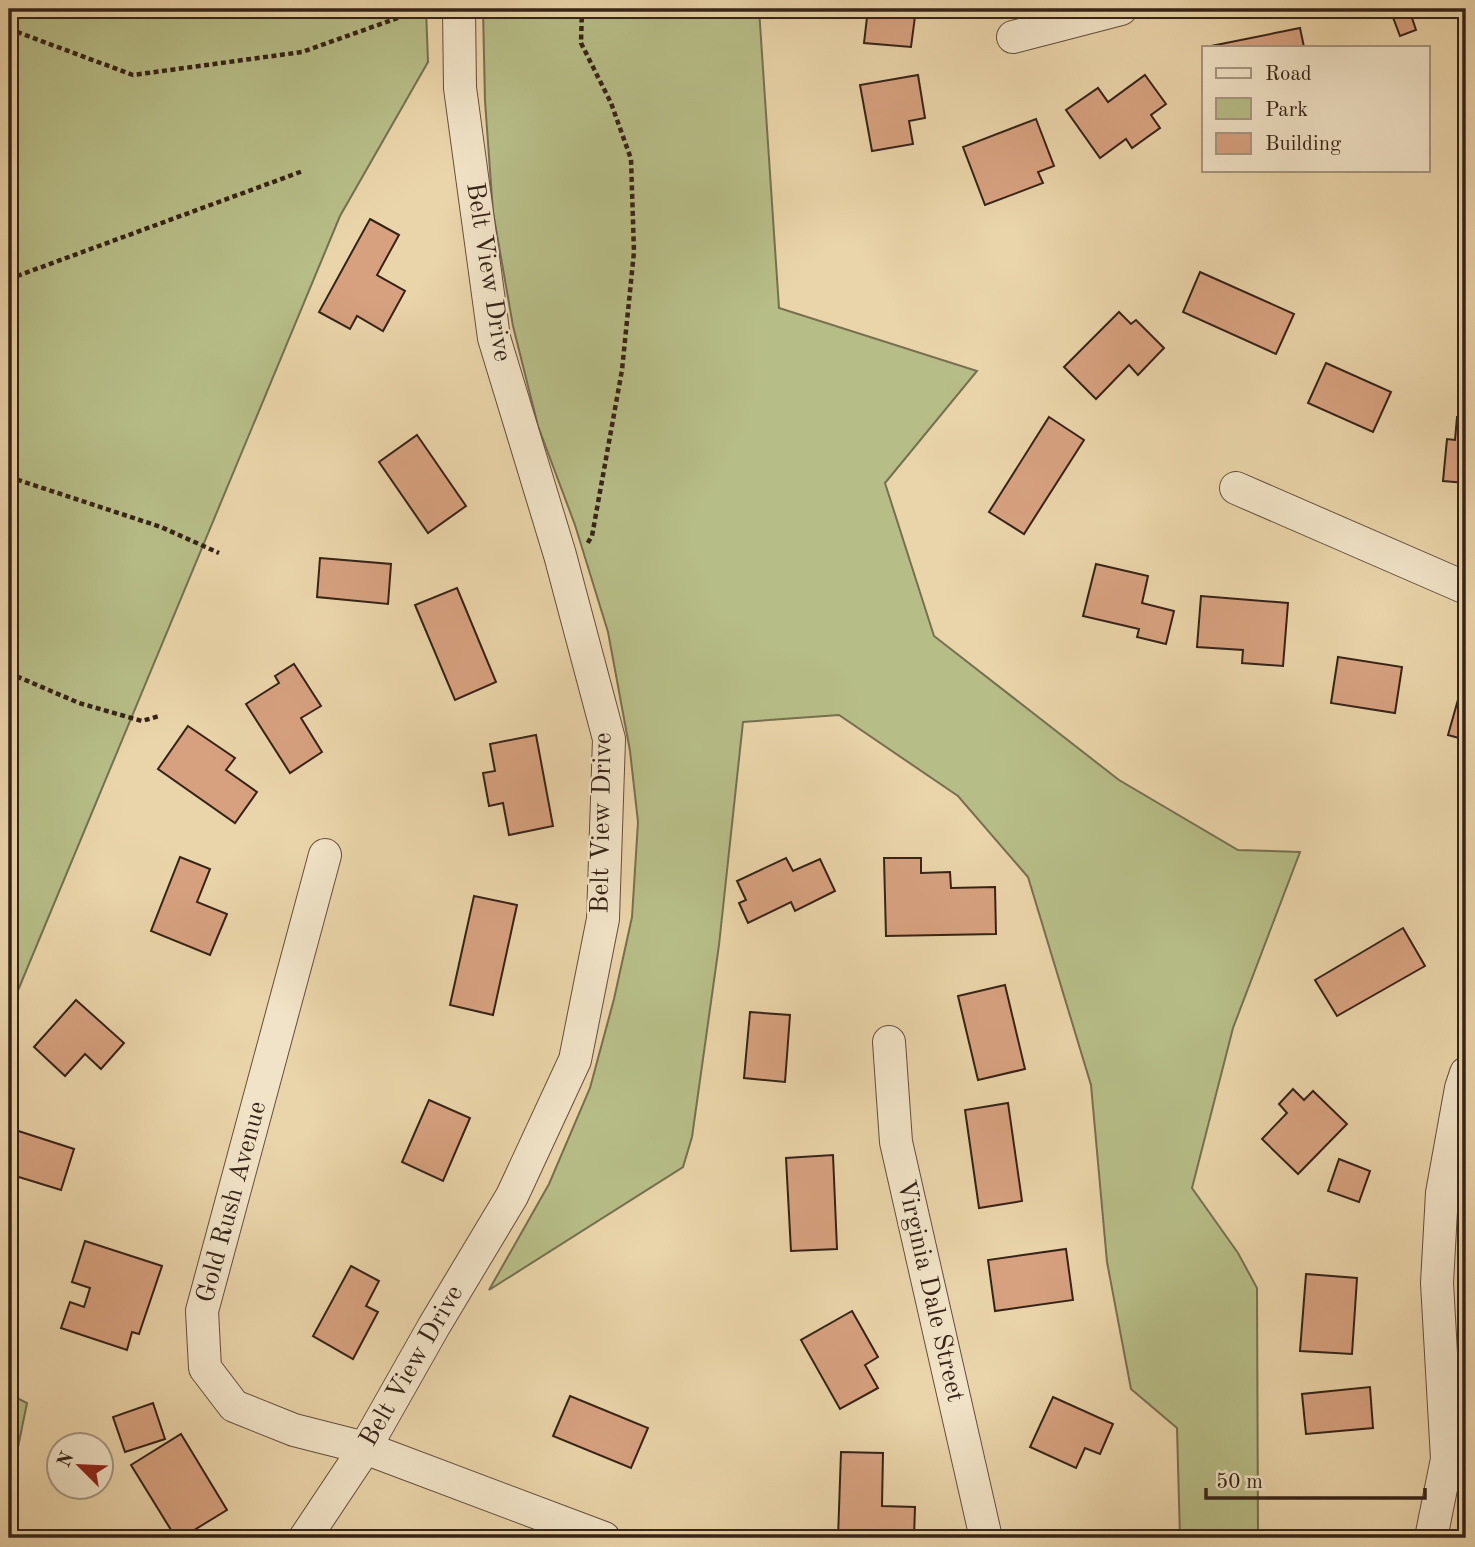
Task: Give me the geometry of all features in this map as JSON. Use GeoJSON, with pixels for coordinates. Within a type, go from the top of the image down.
{"type":"FeatureCollection","features":[{"type":"Feature","properties":{"kind":"street","name":"Belt View Drive"},"geometry":{"type":"LineString","coordinates":[[305,1538],[365,1448],[512,1196],[575,1060],[603,919],[609,740],[566,577],[494,338],[460,88],[459,9]]}},
{"type":"Feature","properties":{"kind":"street"},"geometry":{"type":"LineString","coordinates":[[1013,37],[1122,9]]}},
{"type":"Feature","properties":{"kind":"street"},"geometry":{"type":"LineString","coordinates":[[1236,488],[1466,588]]}},
{"type":"Feature","properties":{"kind":"street","name":"Gold Rush Avenue"},"geometry":{"type":"LineString","coordinates":[[325,855],[202,1311],[205,1368],[234,1406],[293,1430],[365,1448],[604,1538]]}},
{"type":"Feature","properties":{"kind":"street","name":"Virginia Dale Street"},"geometry":{"type":"LineString","coordinates":[[889,1042],[896,1142],[986,1538]]}},
{"type":"Feature","properties":{"kind":"street"},"geometry":{"type":"LineString","coordinates":[[1431,1538],[1447,1459],[1437,1283],[1442,1194],[1466,1073]]}},
{"type":"Feature","properties":{"kind":"path"},"geometry":{"type":"LineString","coordinates":[[9,29],[133,75],[302,52],[423,9]]}},
{"type":"Feature","properties":{"kind":"path"},"geometry":{"type":"LineString","coordinates":[[566,577],[593,536],[622,370],[634,252],[631,159],[611,103],[581,43],[582,9]]}},
{"type":"Feature","properties":{"kind":"path"},"geometry":{"type":"LineString","coordinates":[[9,279],[303,171]]}},
{"type":"Feature","properties":{"kind":"path"},"geometry":{"type":"LineString","coordinates":[[9,477],[161,527],[219,553]]}},
{"type":"Feature","properties":{"kind":"path"},"geometry":{"type":"LineString","coordinates":[[9,673],[79,703],[130,718],[142,721],[159,716]]}},
{"type":"Feature","properties":{"kind":"green space"},"geometry":{"type":"Polygon","coordinates":[[[9,9],[426,9],[428,62],[340,216],[9,1012],[9,9]]]}},
{"type":"Feature","properties":{"kind":"green space"},"geometry":{"type":"Polygon","coordinates":[[[483,9],[759,9],[779,308],[977,371],[885,483],[934,636],[1119,780],[1238,850],[1300,852],[1233,1028],[1192,1188],[1238,1253],[1257,1288],[1258,1538],[1180,1538],[1177,1428],[1131,1389],[1107,1262],[1091,1085],[1028,877],[958,796],[839,715],[743,722],[719,945],[692,1137],[683,1167],[489,1290],[549,1184],[590,1088],[632,917],[638,822],[630,751],[608,632],[575,525],[538,426],[513,326],[493,212],[485,101],[483,9]]]}},
{"type":"Feature","properties":{"kind":"green space"},"geometry":{"type":"Polygon","coordinates":[[[9,1394],[27,1403],[9,1491],[9,1394]]]}},
{"type":"Feature","properties":{"kind":"building"},"geometry":{"type":"Polygon","coordinates":[[[868,9],[916,9],[911,47],[864,43],[868,9]]]}},
{"type":"Feature","properties":{"kind":"building"},"geometry":{"type":"Polygon","coordinates":[[[1409,9],[1416,30],[1400,36],[1391,12],[1409,9]]]}},
{"type":"Feature","properties":{"kind":"building"},"geometry":{"type":"Polygon","coordinates":[[[1300,28],[1304,46],[1211,46],[1300,28]]]}},
{"type":"Feature","properties":{"kind":"building"},"geometry":{"type":"Polygon","coordinates":[[[918,75],[925,118],[909,121],[913,144],[872,151],[860,85],[918,75]]]}},
{"type":"Feature","properties":{"kind":"building"},"geometry":{"type":"Polygon","coordinates":[[[1145,75],[1166,104],[1151,115],[1160,128],[1132,148],[1126,139],[1100,158],[1066,110],[1098,88],[1108,102],[1145,75]]]}},
{"type":"Feature","properties":{"kind":"building"},"geometry":{"type":"Polygon","coordinates":[[[1036,119],[1054,166],[1038,172],[1043,183],[985,205],[963,147],[1036,119]]]}},
{"type":"Feature","properties":{"kind":"building"},"geometry":{"type":"Polygon","coordinates":[[[370,219],[399,235],[377,275],[405,291],[383,331],[357,316],[350,329],[319,312],[370,219]]]}},
{"type":"Feature","properties":{"kind":"building"},"geometry":{"type":"Polygon","coordinates":[[[1200,272],[1294,314],[1276,354],[1183,312],[1200,272]]]}},
{"type":"Feature","properties":{"kind":"building"},"geometry":{"type":"Polygon","coordinates":[[[1119,312],[1131,324],[1136,320],[1164,348],[1138,375],[1129,365],[1096,399],[1064,367],[1119,312]]]}},
{"type":"Feature","properties":{"kind":"building"},"geometry":{"type":"Polygon","coordinates":[[[1326,363],[1391,392],[1373,432],[1308,403],[1326,363]]]}},
{"type":"Feature","properties":{"kind":"building"},"geometry":{"type":"Polygon","coordinates":[[[1049,417],[1084,440],[1024,534],[989,512],[1049,417]]]}},
{"type":"Feature","properties":{"kind":"building"},"geometry":{"type":"Polygon","coordinates":[[[1457,417],[1466,418],[1466,483],[1443,481],[1447,439],[1455,440],[1457,417]]]}},
{"type":"Feature","properties":{"kind":"building"},"geometry":{"type":"Polygon","coordinates":[[[417,435],[466,506],[428,533],[379,462],[417,435]]]}},
{"type":"Feature","properties":{"kind":"building"},"geometry":{"type":"Polygon","coordinates":[[[320,558],[391,564],[388,604],[317,597],[320,558]]]}},
{"type":"Feature","properties":{"kind":"building"},"geometry":{"type":"Polygon","coordinates":[[[1096,564],[1148,576],[1142,603],[1174,611],[1166,644],[1137,637],[1139,629],[1083,616],[1096,564]]]}},
{"type":"Feature","properties":{"kind":"building"},"geometry":{"type":"Polygon","coordinates":[[[457,588],[496,682],[455,700],[415,605],[457,588]]]}},
{"type":"Feature","properties":{"kind":"building"},"geometry":{"type":"Polygon","coordinates":[[[1201,596],[1288,603],[1283,666],[1242,663],[1243,650],[1197,647],[1201,596]]]}},
{"type":"Feature","properties":{"kind":"building"},"geometry":{"type":"Polygon","coordinates":[[[1338,657],[1402,667],[1395,713],[1331,703],[1338,657]]]}},
{"type":"Feature","properties":{"kind":"building"},"geometry":{"type":"Polygon","coordinates":[[[294,664],[321,706],[301,718],[322,752],[290,773],[246,704],[279,683],[275,676],[294,664]]]}},
{"type":"Feature","properties":{"kind":"building"},"geometry":{"type":"Polygon","coordinates":[[[1466,675],[1466,740],[1448,735],[1466,675]]]}},
{"type":"Feature","properties":{"kind":"building"},"geometry":{"type":"Polygon","coordinates":[[[188,726],[235,758],[226,770],[257,792],[235,823],[158,769],[188,726]]]}},
{"type":"Feature","properties":{"kind":"building"},"geometry":{"type":"Polygon","coordinates":[[[536,735],[553,826],[509,835],[503,803],[489,806],[483,773],[495,771],[490,744],[536,735]]]}},
{"type":"Feature","properties":{"kind":"building"},"geometry":{"type":"Polygon","coordinates":[[[180,857],[210,869],[197,902],[227,914],[210,955],[151,931],[180,857]]]}},
{"type":"Feature","properties":{"kind":"building"},"geometry":{"type":"Polygon","coordinates":[[[786,858],[793,871],[820,859],[835,891],[795,911],[791,902],[748,923],[739,903],[746,900],[737,881],[786,858]]]}},
{"type":"Feature","properties":{"kind":"building"},"geometry":{"type":"Polygon","coordinates":[[[884,858],[921,858],[921,873],[950,872],[951,888],[995,887],[996,934],[886,936],[884,858]]]}},
{"type":"Feature","properties":{"kind":"building"},"geometry":{"type":"Polygon","coordinates":[[[474,896],[517,905],[493,1015],[450,1005],[474,896]]]}},
{"type":"Feature","properties":{"kind":"building"},"geometry":{"type":"Polygon","coordinates":[[[1403,928],[1425,966],[1337,1016],[1315,980],[1403,928]]]}},
{"type":"Feature","properties":{"kind":"building"},"geometry":{"type":"Polygon","coordinates":[[[1005,985],[1025,1069],[978,1080],[958,996],[1005,985]]]}},
{"type":"Feature","properties":{"kind":"building"},"geometry":{"type":"Polygon","coordinates":[[[76,1000],[124,1043],[101,1069],[85,1054],[65,1076],[34,1047],[76,1000]]]}},
{"type":"Feature","properties":{"kind":"building"},"geometry":{"type":"Polygon","coordinates":[[[750,1012],[790,1015],[785,1082],[744,1078],[750,1012]]]}},
{"type":"Feature","properties":{"kind":"building"},"geometry":{"type":"Polygon","coordinates":[[[1293,1089],[1304,1100],[1313,1091],[1347,1124],[1298,1174],[1262,1139],[1287,1113],[1279,1104],[1293,1089]]]}},
{"type":"Feature","properties":{"kind":"building"},"geometry":{"type":"Polygon","coordinates":[[[429,1100],[470,1118],[443,1181],[402,1162],[429,1100]]]}},
{"type":"Feature","properties":{"kind":"building"},"geometry":{"type":"Polygon","coordinates":[[[1008,1103],[1022,1201],[979,1208],[965,1110],[1008,1103]]]}},
{"type":"Feature","properties":{"kind":"building"},"geometry":{"type":"Polygon","coordinates":[[[9,1128],[74,1149],[61,1190],[9,1174],[9,1128]]]}},
{"type":"Feature","properties":{"kind":"building"},"geometry":{"type":"Polygon","coordinates":[[[833,1155],[837,1249],[791,1251],[786,1158],[833,1155]]]}},
{"type":"Feature","properties":{"kind":"building"},"geometry":{"type":"Polygon","coordinates":[[[1339,1159],[1370,1171],[1359,1202],[1328,1191],[1339,1159]]]}},
{"type":"Feature","properties":{"kind":"building"},"geometry":{"type":"Polygon","coordinates":[[[85,1241],[162,1266],[139,1334],[132,1332],[127,1350],[61,1328],[70,1302],[84,1307],[90,1288],[72,1282],[85,1241]]]}},
{"type":"Feature","properties":{"kind":"building"},"geometry":{"type":"Polygon","coordinates":[[[1066,1249],[1073,1300],[995,1311],[988,1260],[1066,1249]]]}},
{"type":"Feature","properties":{"kind":"building"},"geometry":{"type":"Polygon","coordinates":[[[351,1266],[379,1281],[366,1306],[378,1312],[353,1359],[313,1336],[351,1266]]]}},
{"type":"Feature","properties":{"kind":"building"},"geometry":{"type":"Polygon","coordinates":[[[1306,1274],[1357,1278],[1352,1354],[1300,1351],[1306,1274]]]}},
{"type":"Feature","properties":{"kind":"building"},"geometry":{"type":"Polygon","coordinates":[[[852,1311],[878,1357],[865,1365],[878,1388],[840,1409],[801,1340],[852,1311]]]}},
{"type":"Feature","properties":{"kind":"building"},"geometry":{"type":"Polygon","coordinates":[[[1370,1387],[1373,1428],[1306,1434],[1302,1394],[1370,1387]]]}},
{"type":"Feature","properties":{"kind":"building"},"geometry":{"type":"Polygon","coordinates":[[[570,1396],[648,1428],[631,1468],[553,1436],[570,1396]]]}},
{"type":"Feature","properties":{"kind":"building"},"geometry":{"type":"Polygon","coordinates":[[[1053,1397],[1113,1424],[1100,1454],[1085,1448],[1076,1468],[1030,1447],[1053,1397]]]}},
{"type":"Feature","properties":{"kind":"building"},"geometry":{"type":"Polygon","coordinates":[[[153,1403],[165,1439],[125,1452],[113,1417],[153,1403]]]}},
{"type":"Feature","properties":{"kind":"building"},"geometry":{"type":"Polygon","coordinates":[[[181,1434],[227,1510],[181,1538],[176,1538],[131,1465],[181,1434]]]}},
{"type":"Feature","properties":{"kind":"building"},"geometry":{"type":"Polygon","coordinates":[[[841,1452],[883,1453],[882,1506],[915,1507],[914,1538],[838,1538],[841,1452]]]}}]}
